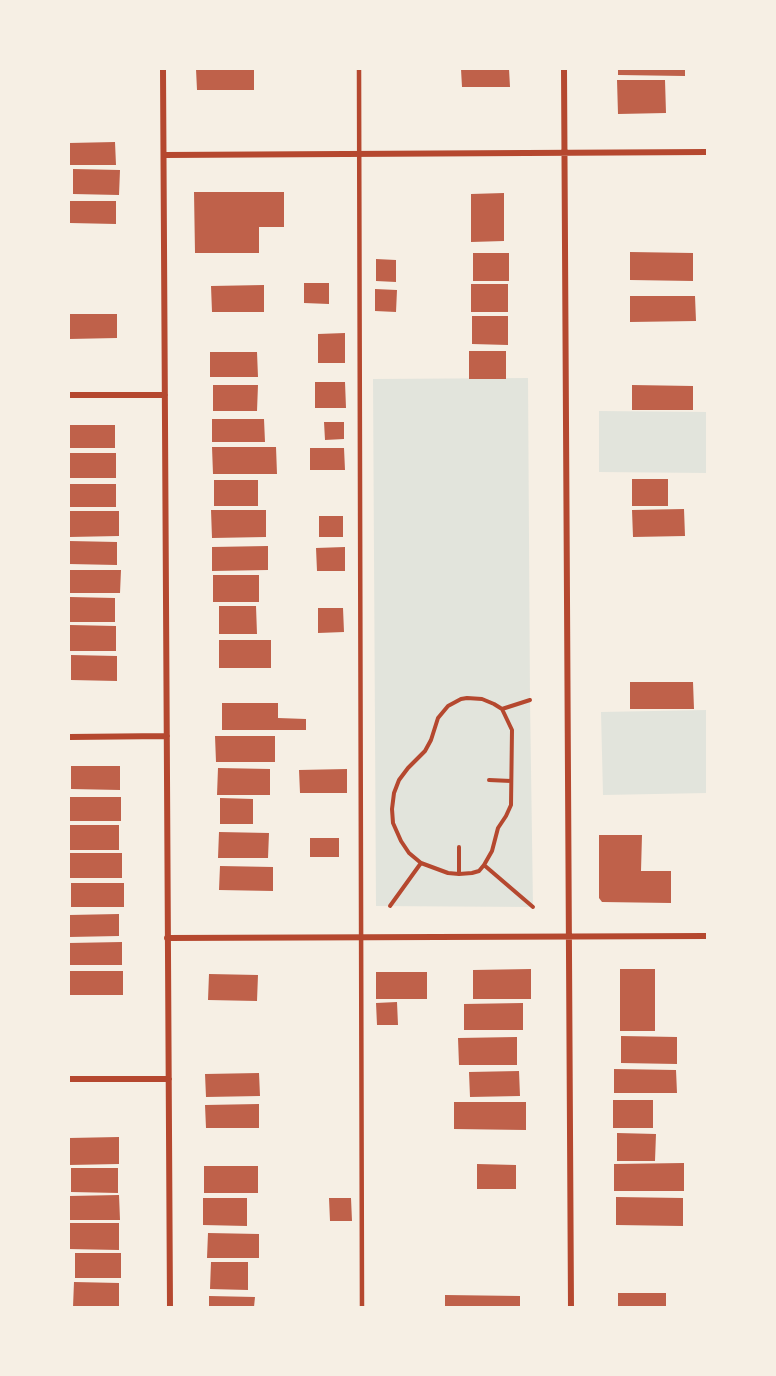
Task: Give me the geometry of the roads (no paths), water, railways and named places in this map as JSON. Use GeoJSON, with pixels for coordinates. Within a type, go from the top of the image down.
{"type":"FeatureCollection","features":[{"type":"Feature","properties":{"kind":"street"},"geometry":{"type":"LineString","coordinates":[[163,69],[170,1307]]}},
{"type":"Feature","properties":{"kind":"street"},"geometry":{"type":"LineString","coordinates":[[564,69],[571,1307]]}},
{"type":"Feature","properties":{"kind":"street"},"geometry":{"type":"LineString","coordinates":[[164,154],[707,152]]}},
{"type":"Feature","properties":{"kind":"street"},"geometry":{"type":"LineString","coordinates":[[69,395],[165,395]]}},
{"type":"Feature","properties":{"kind":"street"},"geometry":{"type":"LineString","coordinates":[[69,737],[166,736]]}},
{"type":"Feature","properties":{"kind":"street"},"geometry":{"type":"LineString","coordinates":[[167,938],[707,936]]}},
{"type":"Feature","properties":{"kind":"street"},"geometry":{"type":"LineString","coordinates":[[69,1079],[169,1078]]}},
{"type":"Feature","properties":{"kind":"lane"},"geometry":{"type":"LineString","coordinates":[[358,69],[362,1307]]}}]}
